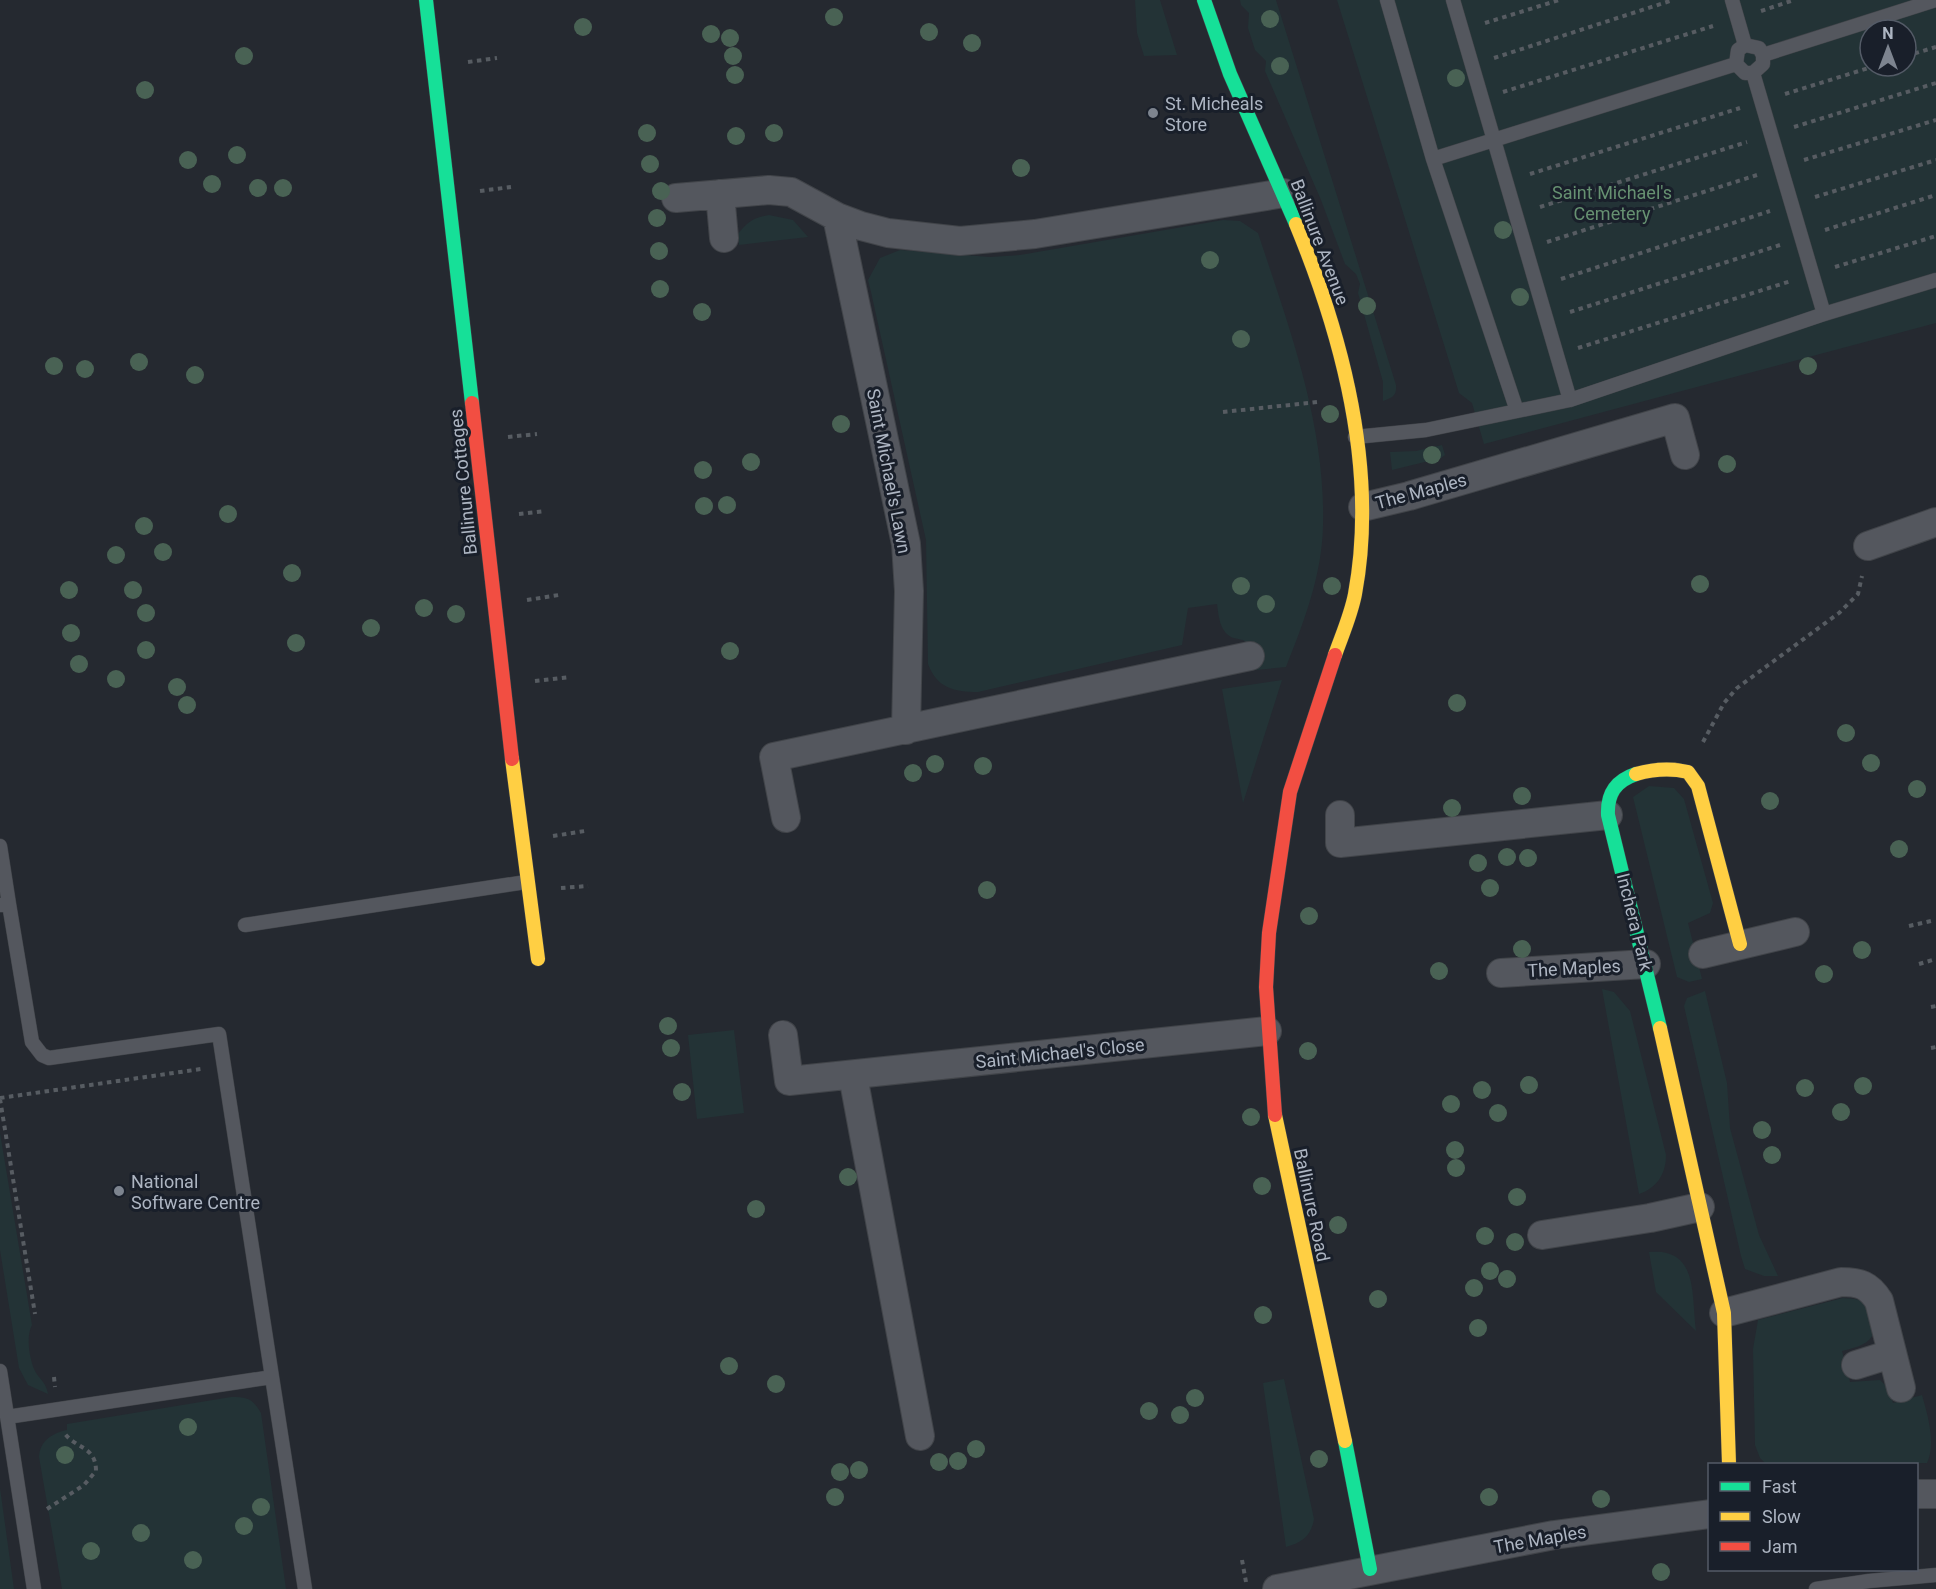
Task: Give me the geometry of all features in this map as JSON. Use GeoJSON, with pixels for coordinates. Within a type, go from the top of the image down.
{"type":"FeatureCollection","features":[{"type":"Feature","properties":{"kind":"street","name":"Ballinure Cottages"},"geometry":{"type":"LineString","coordinates":[[426,0],[526,882],[538,959]]}},
{"type":"Feature","properties":{"kind":"street","name":"Ballinure Avenue"},"geometry":{"type":"LineString","coordinates":[[1204,0],[1243,105],[1284,193],[1323,295],[1348,399],[1363,507]]}},
{"type":"Feature","properties":{"kind":"street"},"geometry":{"type":"LineString","coordinates":[[676,198],[769,190],[791,192],[837,217],[888,233],[960,241],[1035,234],[1284,193]]}},
{"type":"Feature","properties":{"kind":"street"},"geometry":{"type":"LineString","coordinates":[[720,194],[723,238]]}},
{"type":"Feature","properties":{"kind":"street","name":"Saint Michael's Lawn"},"geometry":{"type":"LineString","coordinates":[[837,217],[906,544],[909,591],[906,730]]}},
{"type":"Feature","properties":{"kind":"street","name":"The Maples"},"geometry":{"type":"LineString","coordinates":[[1280,843],[1290,792],[1304,744],[1355,596],[1361,564],[1363,507],[1409,496],[1676,418],[1685,455]]}},
{"type":"Feature","properties":{"kind":"street"},"geometry":{"type":"LineString","coordinates":[[1868,546],[1936,522]]}},
{"type":"Feature","properties":{"kind":"street"},"geometry":{"type":"LineString","coordinates":[[786,819],[774,757],[1250,656]]}},
{"type":"Feature","properties":{"kind":"street"},"geometry":{"type":"LineString","coordinates":[[1340,815],[1340,843],[1608,815],[1608,797],[1623,779],[1659,767],[1688,772],[1698,786],[1704,802],[1740,944]]}},
{"type":"Feature","properties":{"kind":"street","name":"Inchera Park"},"geometry":{"type":"LineString","coordinates":[[1608,815],[1646,964],[1724,1312],[1729,1463]]}},
{"type":"Feature","properties":{"kind":"street","name":"Ballinure Road"},"geometry":{"type":"LineString","coordinates":[[1280,843],[1268,942],[1268,1031],[1273,1102],[1282,1154],[1348,1452],[1370,1569]]}},
{"type":"Feature","properties":{"kind":"street"},"geometry":{"type":"LineString","coordinates":[[1703,954],[1795,932]]}},
{"type":"Feature","properties":{"kind":"street","name":"The Maples"},"geometry":{"type":"LineString","coordinates":[[1501,973],[1646,964]]}},
{"type":"Feature","properties":{"kind":"street","name":"Saint Michael's Close"},"geometry":{"type":"LineString","coordinates":[[783,1035],[789,1081],[1268,1031]]}},
{"type":"Feature","properties":{"kind":"street"},"geometry":{"type":"LineString","coordinates":[[853,1076],[920,1436]]}},
{"type":"Feature","properties":{"kind":"street"},"geometry":{"type":"LineString","coordinates":[[1542,1234],[1650,1218],[1700,1207]]}},
{"type":"Feature","properties":{"kind":"street"},"geometry":{"type":"LineString","coordinates":[[1724,1312],[1841,1282],[1860,1282],[1872,1289],[1879,1301],[1901,1388]]}},
{"type":"Feature","properties":{"kind":"street"},"geometry":{"type":"LineString","coordinates":[[1856,1365],[1891,1354]]}},
{"type":"Feature","properties":{"kind":"street"},"geometry":{"type":"LineString","coordinates":[[1918,1494],[1936,1494]]}},
{"type":"Feature","properties":{"kind":"street","name":"The Maples"},"geometry":{"type":"LineString","coordinates":[[1277,1589],[1370,1569],[1562,1534],[1708,1514]]}},
{"type":"Feature","properties":{"kind":"lane"},"geometry":{"type":"LineString","coordinates":[[1387,0],[1433,159],[1517,411]]}},
{"type":"Feature","properties":{"kind":"lane"},"geometry":{"type":"LineString","coordinates":[[1453,0],[1570,400]]}},
{"type":"Feature","properties":{"kind":"lane"},"geometry":{"type":"LineString","coordinates":[[1732,0],[1745,45]]}},
{"type":"Feature","properties":{"kind":"lane"},"geometry":{"type":"LineString","coordinates":[[1763,55],[1936,0]]}},
{"type":"Feature","properties":{"kind":"lane"},"geometry":{"type":"LineString","coordinates":[[1745,45],[1759,48],[1763,55],[1763,64],[1753,72],[1745,72],[1736,64],[1738,50],[1745,45]]}},
{"type":"Feature","properties":{"kind":"lane"},"geometry":{"type":"LineString","coordinates":[[1433,159],[1736,64]]}},
{"type":"Feature","properties":{"kind":"lane"},"geometry":{"type":"LineString","coordinates":[[1753,72],[1824,314]]}},
{"type":"Feature","properties":{"kind":"lane"},"geometry":{"type":"LineString","coordinates":[[1355,437],[1426,430],[1570,400],[1824,314],[1936,280]]}},
{"type":"Feature","properties":{"kind":"lane"},"geometry":{"type":"LineString","coordinates":[[0,846],[5,905],[32,1042],[42,1056],[49,1058],[219,1034],[305,1589]]}},
{"type":"Feature","properties":{"kind":"lane"},"geometry":{"type":"LineString","coordinates":[[245,925],[526,882]]}},
{"type":"Feature","properties":{"kind":"lane"},"geometry":{"type":"LineString","coordinates":[[0,1371],[34,1589]]}},
{"type":"Feature","properties":{"kind":"lane"},"geometry":{"type":"LineString","coordinates":[[7,1417],[272,1377]]}},
{"type":"Feature","properties":{"kind":"lane"},"geometry":{"type":"LineString","coordinates":[[1816,1589],[1869,1581],[1936,1575]]}},
{"type":"Feature","properties":{"kind":"path"},"geometry":{"type":"LineString","coordinates":[[1462,31],[1559,0]]}},
{"type":"Feature","properties":{"kind":"path"},"geometry":{"type":"LineString","coordinates":[[1472,65],[1673,0]]}},
{"type":"Feature","properties":{"kind":"path"},"geometry":{"type":"LineString","coordinates":[[1482,99],[1794,0]]}},
{"type":"Feature","properties":{"kind":"path"},"geometry":{"type":"LineString","coordinates":[[1918,52],[1936,47]]}},
{"type":"Feature","properties":{"kind":"path"},"geometry":{"type":"LineString","coordinates":[[1506,181],[1858,71]]}},
{"type":"Feature","properties":{"kind":"path"},"geometry":{"type":"LineString","coordinates":[[1516,214],[1936,83]]}},
{"type":"Feature","properties":{"kind":"path"},"geometry":{"type":"LineString","coordinates":[[1526,249],[1936,120]]}},
{"type":"Feature","properties":{"kind":"path"},"geometry":{"type":"LineString","coordinates":[[1537,286],[1936,160]]}},
{"type":"Feature","properties":{"kind":"path"},"geometry":{"type":"LineString","coordinates":[[478,192],[511,187]]}},
{"type":"Feature","properties":{"kind":"path"},"geometry":{"type":"LineString","coordinates":[[1547,320],[1936,195]]}},
{"type":"Feature","properties":{"kind":"path"},"geometry":{"type":"LineString","coordinates":[[1557,355],[1936,236]]}},
{"type":"Feature","properties":{"kind":"path"},"geometry":{"type":"LineString","coordinates":[[1223,412],[1348,399]]}},
{"type":"Feature","properties":{"kind":"path"},"geometry":{"type":"LineString","coordinates":[[505,437],[537,434]]}},
{"type":"Feature","properties":{"kind":"path"},"geometry":{"type":"LineString","coordinates":[[514,514],[545,512]]}},
{"type":"Feature","properties":{"kind":"path"},"geometry":{"type":"LineString","coordinates":[[1688,772],[1714,719],[1737,688],[1839,613],[1858,594],[1868,546]]}},
{"type":"Feature","properties":{"kind":"path"},"geometry":{"type":"LineString","coordinates":[[525,600],[559,595]]}},
{"type":"Feature","properties":{"kind":"path"},"geometry":{"type":"LineString","coordinates":[[523,682],[570,677]]}},
{"type":"Feature","properties":{"kind":"path"},"geometry":{"type":"LineString","coordinates":[[552,836],[585,831]]}},
{"type":"Feature","properties":{"kind":"path"},"geometry":{"type":"LineString","coordinates":[[557,889],[588,886]]}},
{"type":"Feature","properties":{"kind":"path"},"geometry":{"type":"LineString","coordinates":[[1909,926],[1931,921]]}},
{"type":"Feature","properties":{"kind":"path"},"geometry":{"type":"LineString","coordinates":[[1919,964],[1936,959]]}},
{"type":"Feature","properties":{"kind":"path"},"geometry":{"type":"LineString","coordinates":[[35,1314],[0,1098],[203,1069]]}},
{"type":"Feature","properties":{"kind":"path"},"geometry":{"type":"LineString","coordinates":[[42,1500],[44,1510],[84,1485],[96,1471],[93,1454],[82,1444],[67,1438],[61,1427],[54,1377]]}},
{"type":"Feature","properties":{"kind":"path"},"geometry":{"type":"LineString","coordinates":[[1242,1560],[1247,1589]]}},
{"type":"Feature","properties":{"kind":"green space"},"geometry":{"type":"Polygon","coordinates":[[[1135,0],[1160,0],[1177,55],[1144,56],[1137,33],[1135,0]]]}},
{"type":"Feature","properties":{"kind":"green space"},"geometry":{"type":"Polygon","coordinates":[[[1240,0],[1276,0],[1396,385],[1395,394],[1386,400],[1383,401],[1383,382],[1358,293],[1360,284],[1356,274],[1345,264],[1321,200],[1265,71],[1266,61],[1255,50],[1248,28],[1249,13],[1241,5],[1240,0]]]}},
{"type":"Feature","properties":{"kind":"green space","name":"Saint Michael's Cemetery"},"geometry":{"type":"Polygon","coordinates":[[[1337,0],[1936,0],[1936,323],[1484,444],[1472,403],[1459,393],[1337,0]]]}},
{"type":"Feature","properties":{"kind":"green space"},"geometry":{"type":"Polygon","coordinates":[[[769,215],[793,220],[808,237],[739,245],[738,234],[748,223],[769,215]]]}},
{"type":"Feature","properties":{"kind":"green space"},"geometry":{"type":"Polygon","coordinates":[[[1223,220],[1240,221],[1258,233],[1293,340],[1312,414],[1318,451],[1322,488],[1322,544],[1316,580],[1286,667],[1256,670],[1250,647],[1246,642],[1233,638],[1223,629],[1217,604],[1188,608],[1182,645],[978,692],[947,687],[936,678],[928,664],[926,540],[868,280],[880,258],[900,250],[990,257],[1020,255],[1223,220]]]}},
{"type":"Feature","properties":{"kind":"green space"},"geometry":{"type":"Polygon","coordinates":[[[1442,445],[1445,455],[1441,458],[1392,470],[1390,452],[1416,451],[1442,445]]]}},
{"type":"Feature","properties":{"kind":"green space"},"geometry":{"type":"Polygon","coordinates":[[[1282,680],[1243,803],[1222,689],[1282,680]]]}},
{"type":"Feature","properties":{"kind":"green space"},"geometry":{"type":"Polygon","coordinates":[[[1649,786],[1674,788],[1684,799],[1713,903],[1710,913],[1688,923],[1702,979],[1689,982],[1677,977],[1633,797],[1649,786]]]}},
{"type":"Feature","properties":{"kind":"green space"},"geometry":{"type":"Polygon","coordinates":[[[1602,989],[1614,992],[1630,1011],[1666,1155],[1666,1162],[1659,1179],[1651,1188],[1639,1194],[1602,989]]]}},
{"type":"Feature","properties":{"kind":"green space"},"geometry":{"type":"Polygon","coordinates":[[[1705,991],[1727,1083],[1730,1128],[1759,1235],[1778,1276],[1764,1276],[1745,1269],[1741,1256],[1684,1006],[1687,998],[1705,991]]]}},
{"type":"Feature","properties":{"kind":"green space"},"geometry":{"type":"Polygon","coordinates":[[[734,1030],[744,1113],[697,1119],[688,1035],[734,1030]]]}},
{"type":"Feature","properties":{"kind":"green space"},"geometry":{"type":"Polygon","coordinates":[[[0,1133],[32,1325],[29,1335],[30,1352],[34,1369],[46,1386],[48,1394],[28,1385],[19,1368],[0,1250],[0,1133]]]}},
{"type":"Feature","properties":{"kind":"green space"},"geometry":{"type":"Polygon","coordinates":[[[1649,1252],[1665,1253],[1677,1257],[1685,1265],[1692,1289],[1696,1331],[1656,1292],[1649,1252]]]}},
{"type":"Feature","properties":{"kind":"green space"},"geometry":{"type":"Polygon","coordinates":[[[1843,1298],[1855,1299],[1866,1304],[1874,1322],[1872,1336],[1859,1346],[1842,1351],[1850,1382],[1880,1380],[1887,1387],[1893,1403],[1922,1395],[1931,1439],[1927,1463],[1765,1463],[1760,1458],[1755,1445],[1753,1349],[1758,1320],[1843,1298]]]}},
{"type":"Feature","properties":{"kind":"green space"},"geometry":{"type":"Polygon","coordinates":[[[1284,1379],[1314,1519],[1311,1530],[1305,1538],[1286,1547],[1263,1383],[1284,1379]]]}},
{"type":"Feature","properties":{"kind":"green space"},"geometry":{"type":"Polygon","coordinates":[[[231,1397],[249,1400],[261,1413],[286,1589],[62,1589],[39,1457],[45,1442],[52,1435],[67,1430],[67,1424],[231,1397]]]}},
{"type":"Feature","properties":{"kind":"green space"},"geometry":{"type":"Polygon","coordinates":[[[0,1488],[14,1589],[0,1589],[0,1488]]]}},
{"type":"Feature","properties":{"kind":"traffic: fast"},"geometry":{"type":"LineString","coordinates":[[426,0],[472,403]]}},
{"type":"Feature","properties":{"kind":"traffic: fast"},"geometry":{"type":"LineString","coordinates":[[1204,0],[1230,74],[1296,224]]}},
{"type":"Feature","properties":{"kind":"traffic: fast"},"geometry":{"type":"LineString","coordinates":[[1636,774],[1623,780],[1614,789],[1609,801],[1608,815],[1660,1028]]}},
{"type":"Feature","properties":{"kind":"traffic: fast"},"geometry":{"type":"LineString","coordinates":[[1345,1441],[1370,1569]]}},
{"type":"Feature","properties":{"kind":"traffic: slow"},"geometry":{"type":"LineString","coordinates":[[1296,224],[1328,312],[1341,358],[1352,405],[1359,452],[1362,500],[1361,547],[1355,594],[1335,655]]}},
{"type":"Feature","properties":{"kind":"traffic: slow"},"geometry":{"type":"LineString","coordinates":[[512,759],[538,959]]}},
{"type":"Feature","properties":{"kind":"traffic: slow"},"geometry":{"type":"LineString","coordinates":[[1636,774],[1662,770],[1688,772],[1698,786],[1740,944]]}},
{"type":"Feature","properties":{"kind":"traffic: slow"},"geometry":{"type":"LineString","coordinates":[[1660,1028],[1724,1313],[1729,1463]]}},
{"type":"Feature","properties":{"kind":"traffic: slow"},"geometry":{"type":"LineString","coordinates":[[1275,1115],[1345,1441]]}},
{"type":"Feature","properties":{"kind":"traffic: jam"},"geometry":{"type":"LineString","coordinates":[[472,403],[512,759]]}},
{"type":"Feature","properties":{"kind":"traffic: jam"},"geometry":{"type":"LineString","coordinates":[[1275,1115],[1266,987],[1269,933],[1290,792],[1335,655]]}},
{"type":"Feature","properties":{"kind":"place","name":"St. Micheals Store"},"geometry":{"type":"Point","coordinates":[1153,113]}},
{"type":"Feature","properties":{"kind":"place","name":"National Software Centre"},"geometry":{"type":"Point","coordinates":[119,1191]}}]}
